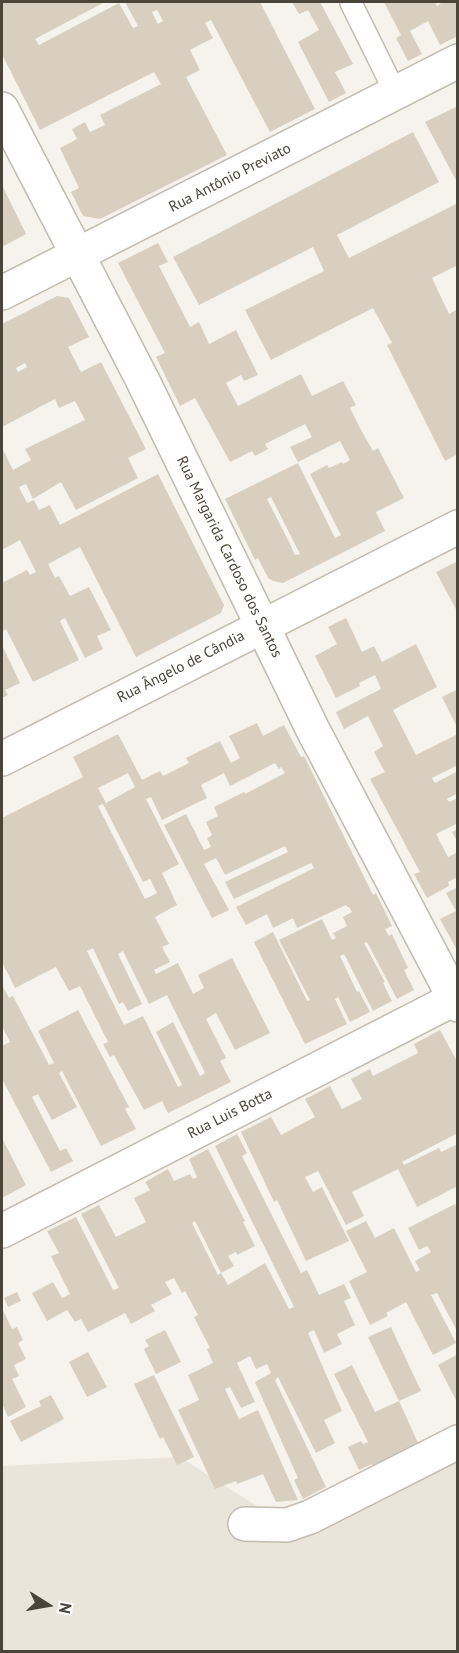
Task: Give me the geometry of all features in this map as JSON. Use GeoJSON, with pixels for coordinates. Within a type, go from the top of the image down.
{"type":"FeatureCollection","features":[{"type":"Feature","properties":{"kind":"street","name":"Rua Antônio Previato"},"geometry":{"type":"LineString","coordinates":[[2,293],[458,61]]}},
{"type":"Feature","properties":{"kind":"street","name":"Rua Margarida Cardoso dos Santos"},"geometry":{"type":"LineString","coordinates":[[2,109],[142,379],[313,730],[456,1000]]}},
{"type":"Feature","properties":{"kind":"street","name":"Rua Ângelo de Cândia"},"geometry":{"type":"LineString","coordinates":[[2,759],[458,527]]}},
{"type":"Feature","properties":{"kind":"street","name":"Rua Luis Botta"},"geometry":{"type":"LineString","coordinates":[[2,1231],[456,1000]]}},
{"type":"Feature","properties":{"kind":"street"},"geometry":{"type":"LineString","coordinates":[[245,1524],[287,1524],[310,1517],[458,1442]]}},
{"type":"Feature","properties":{"kind":"lane"},"geometry":{"type":"LineString","coordinates":[[351,3],[396,94]]}},
{"type":"Feature","properties":{"kind":"shaded area"},"geometry":{"type":"Polygon","coordinates":[[[457,1424],[457,1651],[2,1652],[2,1466],[180,1457],[282,1522],[457,1424]]]}},
{"type":"Feature","properties":{"kind":"building"},"geometry":{"type":"Polygon","coordinates":[[[2,2],[105,2],[35,39],[39,45],[119,3],[133,28],[138,26],[125,2],[260,2],[315,109],[270,132],[211,20],[205,23],[213,38],[190,50],[200,70],[186,77],[227,155],[100,219],[83,216],[71,192],[79,188],[60,148],[77,139],[72,129],[85,122],[90,132],[105,125],[100,115],[161,84],[154,72],[40,130],[2,54],[2,2]],[[157,10],[152,12],[158,24],[163,21],[157,10]]]}},
{"type":"Feature","properties":{"kind":"building"},"geometry":{"type":"Polygon","coordinates":[[[292,2],[320,2],[353,64],[335,72],[346,93],[329,102],[298,42],[319,30],[308,10],[299,14],[292,2]]]}},
{"type":"Feature","properties":{"kind":"building"},"geometry":{"type":"Polygon","coordinates":[[[384,2],[435,2],[437,6],[440,2],[458,2],[458,36],[440,45],[428,21],[410,31],[422,54],[408,61],[396,38],[401,35],[384,2]]]}},
{"type":"Feature","properties":{"kind":"building"},"geometry":{"type":"Polygon","coordinates":[[[458,106],[458,184],[425,122],[458,106]]]}},
{"type":"Feature","properties":{"kind":"building"},"geometry":{"type":"Polygon","coordinates":[[[413,132],[439,182],[337,235],[349,258],[458,203],[458,265],[432,278],[449,314],[458,309],[458,454],[445,461],[387,345],[392,343],[373,308],[271,360],[245,310],[324,271],[313,247],[199,305],[173,257],[413,132]]]}},
{"type":"Feature","properties":{"kind":"building"},"geometry":{"type":"Polygon","coordinates":[[[2,185],[26,234],[2,247],[2,185]]]}},
{"type":"Feature","properties":{"kind":"building"},"geometry":{"type":"Polygon","coordinates":[[[158,243],[168,262],[159,266],[190,327],[199,322],[209,344],[236,330],[258,375],[244,381],[241,375],[226,383],[238,406],[301,374],[312,396],[343,381],[356,405],[350,408],[361,430],[373,451],[378,448],[404,498],[376,512],[385,531],[283,583],[268,578],[258,558],[255,560],[225,499],[298,463],[335,538],[341,535],[310,474],[327,465],[329,468],[350,460],[340,441],[298,462],[290,447],[312,437],[305,424],[265,444],[268,449],[255,456],[252,451],[230,462],[195,398],[180,406],[156,357],[165,353],[118,263],[158,243]],[[271,497],[267,499],[295,555],[300,554],[271,497]]]}},
{"type":"Feature","properties":{"kind":"building"},"geometry":{"type":"Polygon","coordinates":[[[57,296],[69,298],[89,337],[68,347],[81,372],[101,362],[146,449],[128,458],[138,478],[76,510],[61,482],[33,499],[26,484],[19,487],[27,503],[34,500],[39,510],[50,505],[60,525],[158,474],[224,605],[221,613],[136,657],[80,547],[48,564],[55,578],[59,576],[70,596],[89,587],[111,630],[97,636],[103,649],[85,658],[65,618],[60,621],[79,660],[33,682],[6,629],[2,632],[2,583],[27,570],[30,575],[36,572],[20,540],[2,550],[2,448],[13,470],[31,460],[25,449],[85,420],[75,401],[59,408],[55,399],[2,427],[2,324],[57,296]],[[25,363],[16,368],[18,372],[27,367],[25,363]]]}},
{"type":"Feature","properties":{"kind":"building"},"geometry":{"type":"Polygon","coordinates":[[[458,561],[458,613],[436,572],[458,561]]]}},
{"type":"Feature","properties":{"kind":"building"},"geometry":{"type":"Polygon","coordinates":[[[346,618],[362,652],[374,646],[382,662],[416,644],[437,687],[393,710],[416,755],[458,734],[458,765],[432,778],[435,783],[458,771],[458,793],[447,799],[449,802],[458,798],[458,823],[436,834],[448,857],[458,852],[458,877],[448,882],[449,886],[427,898],[414,874],[420,872],[370,779],[385,772],[374,752],[383,746],[368,716],[344,729],[336,712],[381,689],[375,675],[359,683],[360,686],[336,698],[315,656],[337,644],[328,627],[346,618]]]}},
{"type":"Feature","properties":{"kind":"building"},"geometry":{"type":"Polygon","coordinates":[[[2,645],[20,683],[5,690],[8,695],[2,698],[2,645]]]}},
{"type":"Feature","properties":{"kind":"building"},"geometry":{"type":"Polygon","coordinates":[[[458,689],[458,729],[442,697],[458,689]]]}},
{"type":"Feature","properties":{"kind":"building"},"geometry":{"type":"Polygon","coordinates":[[[257,723],[263,736],[284,725],[301,757],[304,756],[373,895],[376,893],[392,926],[385,929],[389,936],[392,934],[408,968],[404,970],[414,990],[397,999],[367,942],[364,943],[385,982],[383,983],[392,1001],[373,1011],[344,954],[340,956],[357,992],[359,991],[370,1012],[350,1022],[338,997],[335,999],[347,1024],[305,1044],[254,942],[273,932],[307,1001],[310,1000],[279,940],[322,919],[332,940],[336,938],[333,933],[347,926],[343,917],[352,912],[349,907],[346,905],[297,928],[293,918],[273,928],[267,914],[246,925],[236,907],[314,868],[311,863],[234,899],[225,882],[288,852],[285,846],[225,875],[216,858],[204,864],[229,910],[212,918],[164,825],[186,814],[204,850],[211,847],[207,838],[212,835],[206,822],[218,816],[214,807],[285,773],[275,763],[230,786],[224,773],[201,785],[207,798],[162,820],[151,797],[146,799],[179,864],[162,873],[177,905],[155,917],[169,944],[162,947],[170,962],[154,970],[156,974],[178,963],[193,994],[204,988],[198,975],[232,958],[270,1033],[235,1050],[216,1013],[206,1019],[226,1058],[220,1061],[231,1082],[168,1113],[162,1101],[144,1110],[114,1055],[110,1057],[103,1044],[108,1042],[80,986],[69,991],[56,967],[15,988],[2,962],[2,818],[83,777],[73,757],[118,734],[142,780],[160,771],[163,776],[189,763],[186,758],[220,741],[231,763],[240,758],[229,736],[257,723]],[[128,773],[98,788],[106,803],[135,787],[128,773]],[[103,804],[98,806],[145,899],[157,893],[150,879],[143,882],[103,804]],[[93,948],[87,951],[124,1025],[143,1016],[178,1087],[182,1085],[156,1032],[173,1022],[200,1076],[205,1073],[167,995],[149,1004],[123,951],[118,954],[142,1004],[128,1011],[123,1002],[119,1004],[93,948]]]}},
{"type":"Feature","properties":{"kind":"building"},"geometry":{"type":"Polygon","coordinates":[[[458,829],[458,843],[452,832],[458,829]]]}},
{"type":"Feature","properties":{"kind":"building"},"geometry":{"type":"Polygon","coordinates":[[[458,887],[458,952],[440,919],[456,911],[446,893],[458,887]]]}},
{"type":"Feature","properties":{"kind":"building"},"geometry":{"type":"Polygon","coordinates":[[[2,985],[9,998],[13,996],[49,1065],[54,1063],[38,1031],[78,1010],[129,1107],[125,1109],[136,1129],[101,1146],[62,1071],[59,1073],[77,1107],[52,1120],[38,1094],[32,1097],[60,1151],[66,1148],[73,1161],[51,1172],[2,1079],[2,1046],[10,1042],[2,1026],[2,985]]]}},
{"type":"Feature","properties":{"kind":"building"},"geometry":{"type":"Polygon","coordinates":[[[440,1030],[458,1063],[458,1133],[402,1162],[404,1165],[439,1148],[441,1152],[458,1144],[458,1186],[417,1207],[398,1169],[352,1192],[364,1216],[346,1225],[318,1171],[305,1177],[313,1192],[322,1187],[349,1241],[306,1261],[277,1200],[274,1202],[241,1132],[271,1117],[281,1135],[315,1117],[305,1099],[330,1086],[342,1109],[362,1099],[351,1079],[370,1069],[373,1076],[418,1053],[414,1044],[440,1030]]]}},
{"type":"Feature","properties":{"kind":"building"},"geometry":{"type":"Polygon","coordinates":[[[237,1134],[247,1153],[242,1156],[301,1273],[307,1270],[319,1295],[344,1284],[351,1298],[344,1301],[355,1325],[337,1334],[342,1344],[324,1353],[314,1330],[308,1333],[342,1411],[324,1420],[335,1443],[316,1453],[278,1377],[275,1380],[326,1487],[303,1499],[294,1480],[298,1478],[255,1382],[271,1373],[267,1364],[256,1369],[250,1356],[237,1363],[255,1402],[241,1408],[230,1387],[225,1389],[239,1419],[258,1410],[298,1500],[276,1502],[263,1474],[215,1489],[178,1410],[199,1400],[188,1375],[213,1363],[207,1349],[210,1348],[194,1317],[198,1315],[185,1291],[182,1293],[174,1278],[165,1282],[172,1294],[151,1305],[155,1311],[131,1324],[125,1313],[88,1332],[81,1319],[75,1322],[67,1310],[47,1321],[32,1293],[53,1282],[62,1298],[70,1294],[51,1256],[59,1253],[47,1231],[76,1217],[113,1290],[119,1288],[81,1214],[99,1205],[116,1237],[146,1222],[134,1198],[150,1190],[145,1182],[168,1169],[174,1181],[190,1174],[193,1179],[197,1177],[189,1159],[208,1149],[245,1221],[243,1222],[255,1246],[237,1255],[236,1252],[228,1256],[234,1266],[221,1273],[228,1285],[265,1263],[289,1309],[294,1307],[215,1146],[237,1134]],[[195,1221],[192,1223],[218,1275],[221,1273],[195,1221]]]}},
{"type":"Feature","properties":{"kind":"building"},"geometry":{"type":"Polygon","coordinates":[[[2,1138],[26,1185],[2,1198],[2,1138]]]}},
{"type":"Feature","properties":{"kind":"building"},"geometry":{"type":"Polygon","coordinates":[[[455,1204],[458,1209],[458,1333],[437,1293],[431,1295],[456,1343],[433,1355],[406,1302],[386,1313],[388,1316],[370,1325],[349,1281],[367,1272],[346,1231],[366,1221],[375,1238],[394,1228],[416,1272],[420,1270],[415,1261],[431,1252],[427,1246],[419,1250],[408,1228],[455,1204]]]}},
{"type":"Feature","properties":{"kind":"building"},"geometry":{"type":"Polygon","coordinates":[[[17,1292],[21,1301],[8,1307],[4,1298],[17,1292]]]}},
{"type":"Feature","properties":{"kind":"building"},"geometry":{"type":"Polygon","coordinates":[[[2,1308],[12,1329],[17,1327],[23,1340],[18,1343],[26,1359],[14,1365],[19,1376],[12,1379],[26,1407],[8,1417],[2,1403],[2,1308]]]}},
{"type":"Feature","properties":{"kind":"building"},"geometry":{"type":"Polygon","coordinates":[[[391,1327],[421,1391],[399,1401],[368,1337],[391,1327]]]}},
{"type":"Feature","properties":{"kind":"building"},"geometry":{"type":"Polygon","coordinates":[[[165,1330],[181,1362],[156,1374],[144,1349],[149,1346],[145,1340],[165,1330]]]}},
{"type":"Feature","properties":{"kind":"building"},"geometry":{"type":"Polygon","coordinates":[[[88,1352],[107,1387],[87,1397],[69,1362],[88,1352]]]}},
{"type":"Feature","properties":{"kind":"building"},"geometry":{"type":"Polygon","coordinates":[[[458,1354],[458,1404],[438,1365],[458,1354]]]}},
{"type":"Feature","properties":{"kind":"building"},"geometry":{"type":"Polygon","coordinates":[[[352,1365],[375,1412],[399,1401],[418,1443],[395,1454],[397,1458],[375,1469],[372,1464],[359,1470],[348,1447],[361,1441],[363,1444],[368,1442],[334,1374],[352,1365]]]}},
{"type":"Feature","properties":{"kind":"building"},"geometry":{"type":"Polygon","coordinates":[[[154,1375],[194,1457],[177,1465],[163,1437],[160,1439],[134,1384],[154,1375]]]}},
{"type":"Feature","properties":{"kind":"building"},"geometry":{"type":"Polygon","coordinates":[[[51,1395],[64,1419],[21,1442],[10,1421],[41,1406],[39,1401],[51,1395]]]}}]}
